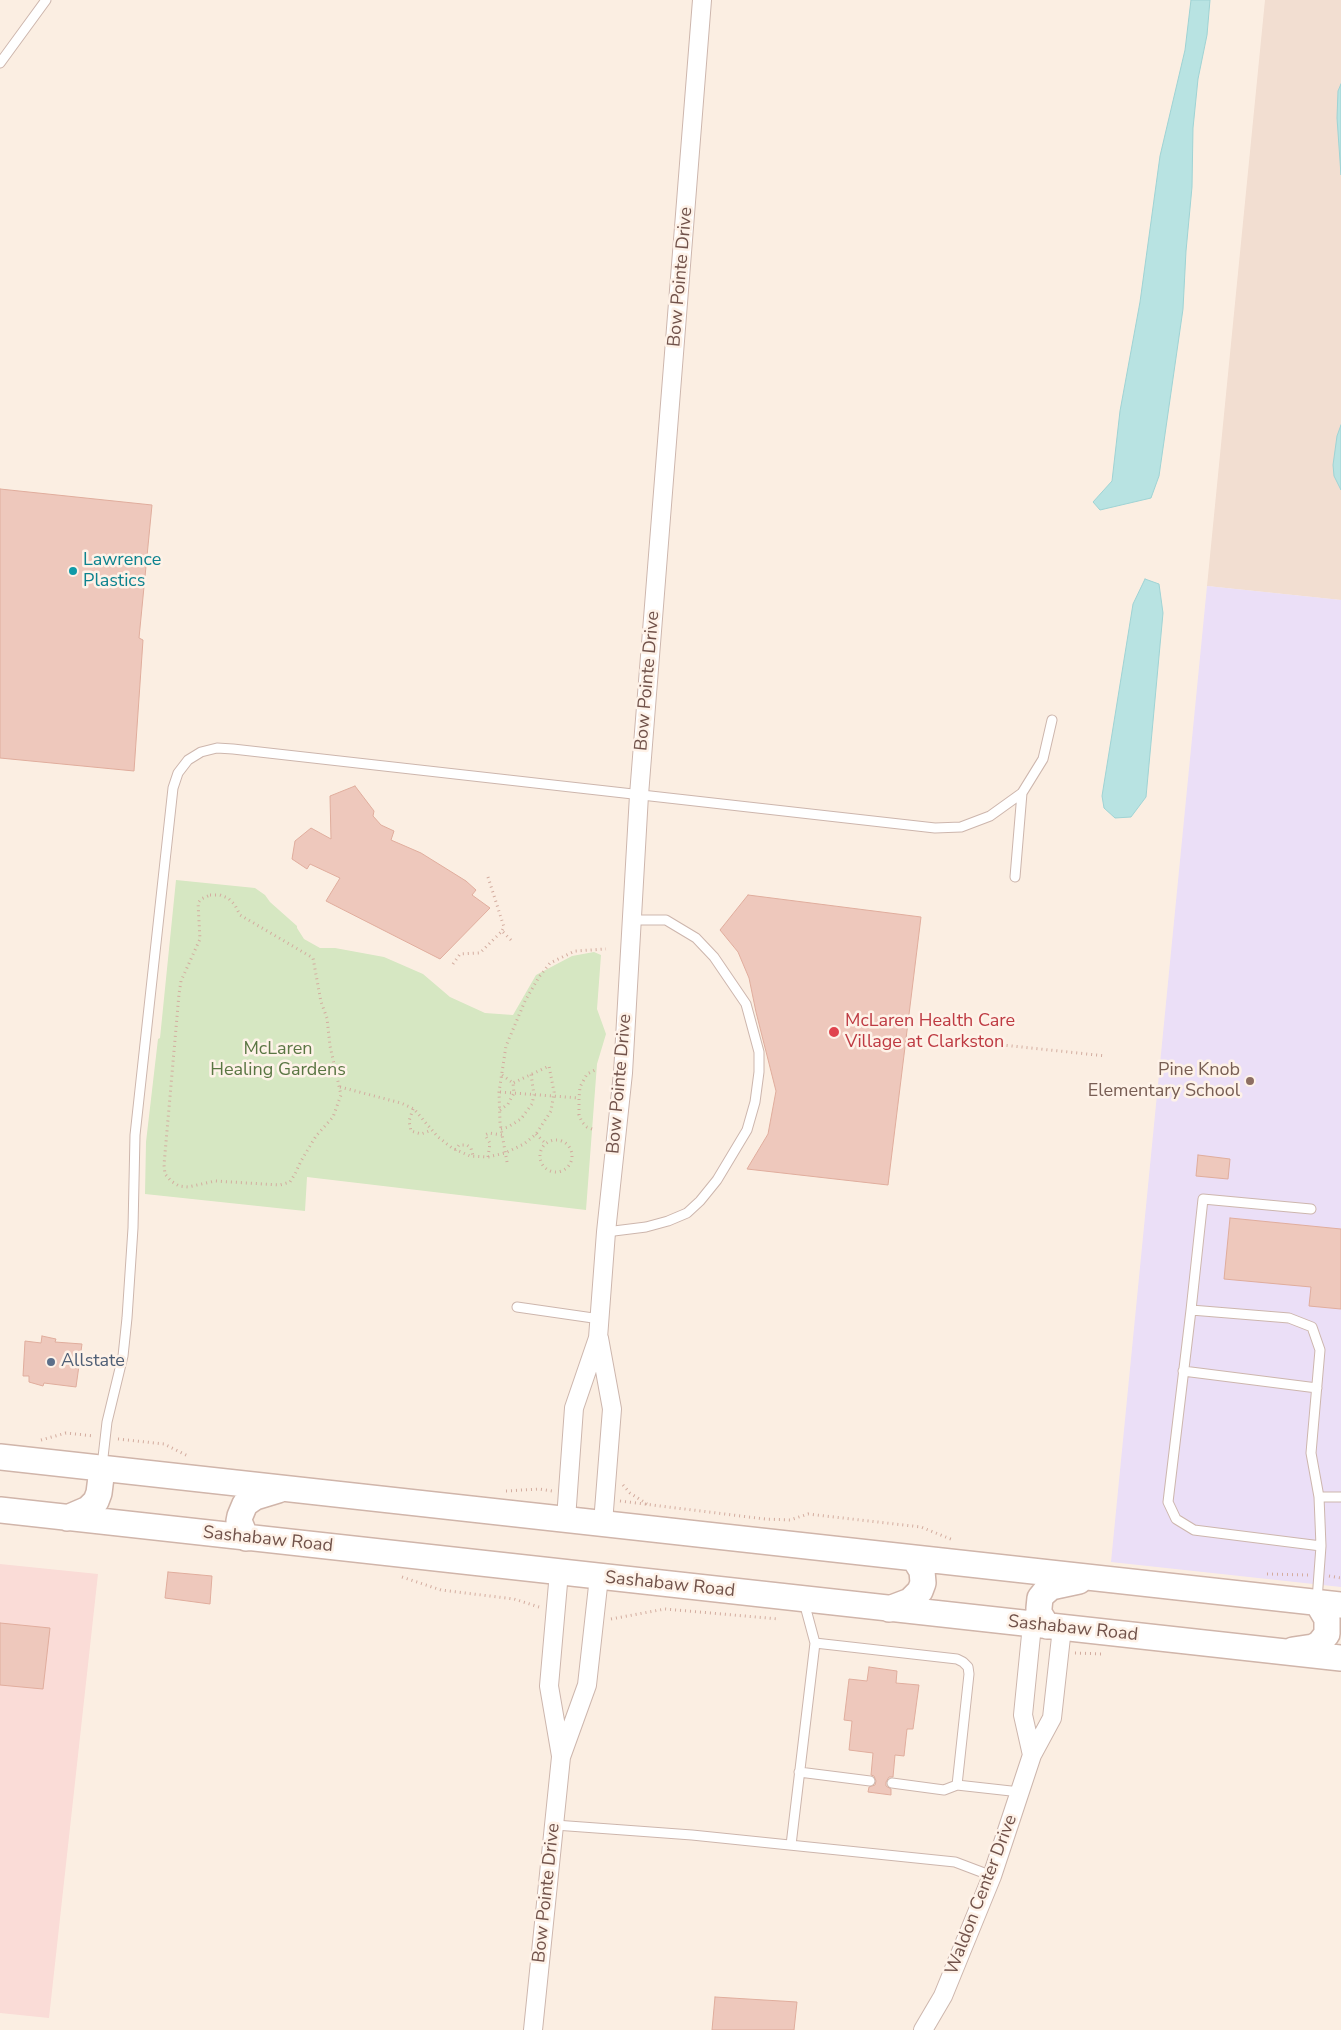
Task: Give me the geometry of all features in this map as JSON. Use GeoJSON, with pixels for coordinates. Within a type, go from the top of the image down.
{"type":"FeatureCollection","features":[{"type":"Feature","properties":{"kind":"main road"},"geometry":{"type":"LineString","coordinates":[[0,1457],[1329,1604],[1328,1627],[1324,1639],[1313,1647],[1283,1652]]}},
{"type":"Feature","properties":{"kind":"main road"},"geometry":{"type":"LineString","coordinates":[[67,1518],[88,1509],[96,1501],[99,1493],[102,1468]]}},
{"type":"Feature","properties":{"kind":"main road"},"geometry":{"type":"LineString","coordinates":[[246,1538],[239,1521],[245,1504],[255,1497],[283,1489]]}},
{"type":"Feature","properties":{"kind":"main road","name":"Sashabaw Road"},"geometry":{"type":"LineString","coordinates":[[0,1510],[560,1572],[807,1611],[889,1609],[1050,1632],[1341,1658]]}},
{"type":"Feature","properties":{"kind":"main road"},"geometry":{"type":"LineString","coordinates":[[889,1609],[910,1601],[920,1590],[923,1583],[922,1571],[914,1558]]}},
{"type":"Feature","properties":{"kind":"main road"},"geometry":{"type":"LineString","coordinates":[[1050,1632],[1039,1613],[1040,1598],[1047,1589],[1059,1584],[1096,1578]]}},
{"type":"Feature","properties":{"kind":"street","name":"Bow Pointe Drive"},"geometry":{"type":"LineString","coordinates":[[566,1519],[574,1408],[598,1338],[606,1232],[623,1073],[639,795],[702,0]]}},
{"type":"Feature","properties":{"kind":"street","name":"Bow Pointe Drive"},"geometry":{"type":"LineString","coordinates":[[701,23],[708,0]]}},
{"type":"Feature","properties":{"kind":"street","name":"Bow Pointe Drive"},"geometry":{"type":"LineString","coordinates":[[598,1338],[612,1409],[603,1523]]}},
{"type":"Feature","properties":{"kind":"street","name":"Bow Pointe Drive"},"geometry":{"type":"LineString","coordinates":[[560,1572],[550,1686],[561,1757]]}},
{"type":"Feature","properties":{"kind":"street","name":"Bow Pointe Drive"},"geometry":{"type":"LineString","coordinates":[[533,2030],[561,1757],[587,1685],[599,1577]]}},
{"type":"Feature","properties":{"kind":"street"},"geometry":{"type":"LineString","coordinates":[[1032,1755],[1023,1715],[1050,1632]]}},
{"type":"Feature","properties":{"kind":"street","name":"Waldon Center Drive"},"geometry":{"type":"LineString","coordinates":[[923,2030],[943,1996],[992,1876],[1032,1755],[1052,1718],[1050,1632]]}},
{"type":"Feature","properties":{"kind":"lane"},"geometry":{"type":"LineString","coordinates":[[0,63],[46,0]]}},
{"type":"Feature","properties":{"kind":"lane"},"geometry":{"type":"LineString","coordinates":[[102,1468],[105,1438],[122,1356],[127,1318],[133,1228],[135,1135],[173,788],[178,773],[188,760],[201,752],[217,748],[233,749],[935,828],[960,827],[990,816],[1022,793],[1043,759],[1052,720]]}},
{"type":"Feature","properties":{"kind":"lane"},"geometry":{"type":"LineString","coordinates":[[1014,877],[1022,793]]}},
{"type":"Feature","properties":{"kind":"lane"},"geometry":{"type":"LineString","coordinates":[[606,1232],[646,1227],[668,1221],[687,1213],[700,1201],[717,1180],[747,1130],[755,1102],[760,1072],[759,1052],[746,1004],[714,957],[696,938],[666,920],[632,920]]}},
{"type":"Feature","properties":{"kind":"lane"},"geometry":{"type":"LineString","coordinates":[[1311,1209],[1204,1199],[1168,1502],[1176,1519],[1194,1530],[1321,1546]]}},
{"type":"Feature","properties":{"kind":"lane"},"geometry":{"type":"LineString","coordinates":[[517,1307],[600,1319]]}},
{"type":"Feature","properties":{"kind":"lane"},"geometry":{"type":"LineString","coordinates":[[1190,1310],[1289,1318],[1312,1327],[1320,1350],[1310,1453],[1319,1497],[1321,1546],[1329,1604]]}},
{"type":"Feature","properties":{"kind":"lane"},"geometry":{"type":"LineString","coordinates":[[1183,1371],[1317,1388]]}},
{"type":"Feature","properties":{"kind":"lane"},"geometry":{"type":"LineString","coordinates":[[1319,1497],[1341,1497]]}},
{"type":"Feature","properties":{"kind":"lane"},"geometry":{"type":"LineString","coordinates":[[791,1845],[815,1643],[807,1611]]}},
{"type":"Feature","properties":{"kind":"lane"},"geometry":{"type":"LineString","coordinates":[[815,1643],[957,1659],[963,1662],[968,1667],[969,1674],[957,1785]]}},
{"type":"Feature","properties":{"kind":"lane"},"geometry":{"type":"LineString","coordinates":[[800,1772],[870,1781]]}},
{"type":"Feature","properties":{"kind":"lane"},"geometry":{"type":"LineString","coordinates":[[892,1783],[944,1790],[957,1785],[1020,1792]]}},
{"type":"Feature","properties":{"kind":"lane"},"geometry":{"type":"LineString","coordinates":[[554,1825],[692,1835],[955,1862],[992,1876]]}},
{"type":"Feature","properties":{"kind":"path"},"geometry":{"type":"LineString","coordinates":[[453,964],[460,954],[480,953],[504,927],[488,877]]}},
{"type":"Feature","properties":{"kind":"path"},"geometry":{"type":"LineString","coordinates":[[210,895],[220,895],[228,898],[235,905],[240,915],[313,958],[340,1087],[341,1095],[333,1117],[316,1136],[290,1182],[280,1185],[264,1185],[215,1181],[188,1187],[179,1186],[165,1174],[164,1165],[179,994],[181,981],[200,940],[198,903],[200,899],[210,895]]}},
{"type":"Feature","properties":{"kind":"path"},"geometry":{"type":"LineString","coordinates":[[502,931],[512,941]]}},
{"type":"Feature","properties":{"kind":"path"},"geometry":{"type":"LineString","coordinates":[[507,1162],[501,1129],[500,1092],[506,1046],[525,1001],[539,977],[550,964],[574,951],[606,949]]}},
{"type":"Feature","properties":{"kind":"path"},"geometry":{"type":"LineString","coordinates":[[937,1038],[1106,1056]]}},
{"type":"Feature","properties":{"kind":"path"},"geometry":{"type":"LineString","coordinates":[[340,1087],[401,1103],[413,1109],[432,1130],[455,1150],[473,1156],[488,1157],[505,1153],[524,1144],[536,1134],[551,1111],[554,1096],[552,1074],[549,1066],[512,1083]]}},
{"type":"Feature","properties":{"kind":"path"},"geometry":{"type":"LineString","coordinates":[[592,1129],[582,1122],[579,1098],[580,1087],[587,1074],[597,1069]]}},
{"type":"Feature","properties":{"kind":"path"},"geometry":{"type":"LineString","coordinates":[[501,1129],[521,1119],[532,1104],[534,1095],[531,1074]]}},
{"type":"Feature","properties":{"kind":"path"},"geometry":{"type":"LineString","coordinates":[[500,1110],[508,1104],[514,1093],[512,1083],[502,1075]]}},
{"type":"Feature","properties":{"kind":"path"},"geometry":{"type":"LineString","coordinates":[[500,1092],[579,1098]]}},
{"type":"Feature","properties":{"kind":"path"},"geometry":{"type":"LineString","coordinates":[[413,1109],[408,1121],[412,1131],[421,1134],[432,1130]]}},
{"type":"Feature","properties":{"kind":"path"},"geometry":{"type":"LineString","coordinates":[[488,1157],[490,1143],[485,1135],[489,1133],[502,1135]]}},
{"type":"Feature","properties":{"kind":"path"},"geometry":{"type":"LineString","coordinates":[[536,1134],[546,1144]]}},
{"type":"Feature","properties":{"kind":"path"},"geometry":{"type":"LineString","coordinates":[[556,1140],[569,1147],[571,1152],[570,1162],[564,1170],[549,1171],[541,1163],[540,1152],[546,1144],[556,1140]]}},
{"type":"Feature","properties":{"kind":"path"},"geometry":{"type":"LineString","coordinates":[[455,1150],[459,1145],[467,1145],[471,1148],[473,1156]]}},
{"type":"Feature","properties":{"kind":"path"},"geometry":{"type":"LineString","coordinates":[[39,1440],[66,1433],[105,1438]]}},
{"type":"Feature","properties":{"kind":"path"},"geometry":{"type":"LineString","coordinates":[[623,1484],[630,1494],[650,1505]]}},
{"type":"Feature","properties":{"kind":"path"},"geometry":{"type":"LineString","coordinates":[[397,1575],[441,1590],[514,1598],[542,1608],[556,1609]]}},
{"type":"Feature","properties":{"kind":"path"},"geometry":{"type":"LineString","coordinates":[[595,1618],[610,1620],[665,1609],[807,1611]]}},
{"type":"Feature","properties":{"kind":"path"},"geometry":{"type":"LineString","coordinates":[[1050,1632],[1108,1654]]}},
{"type":"Feature","properties":{"kind":"shaded area"},"geometry":{"type":"Polygon","coordinates":[[[1265,0],[1341,0],[1341,600],[1207,586],[1265,0]]]}},
{"type":"Feature","properties":{"kind":"shaded area","name":"Pine Knob Elementary School"},"geometry":{"type":"Polygon","coordinates":[[[1207,586],[1341,600],[1341,1587],[1111,1562],[1207,586]]]}},
{"type":"Feature","properties":{"kind":"shaded area"},"geometry":{"type":"Polygon","coordinates":[[[0,1564],[98,1574],[49,2018],[0,2013],[0,1564]]]}},
{"type":"Feature","properties":{"kind":"green space","name":"McLaren Healing Gardens"},"geometry":{"type":"Polygon","coordinates":[[[176,880],[255,888],[265,895],[270,902],[297,926],[304,939],[320,948],[335,948],[384,957],[423,974],[450,997],[485,1013],[513,1015],[536,975],[572,956],[594,952],[601,955],[597,1009],[606,1034],[597,1064],[586,1210],[307,1177],[305,1211],[145,1194],[146,1142],[158,1039],[160,1038],[176,880]]]}},
{"type":"Feature","properties":{"kind":"water"},"geometry":{"type":"Polygon","coordinates":[[[1191,0],[1210,0],[1207,35],[1198,79],[1193,128],[1192,187],[1183,309],[1159,476],[1151,498],[1100,510],[1093,502],[1112,481],[1120,411],[1140,302],[1160,156],[1185,50],[1191,0]]]}},
{"type":"Feature","properties":{"kind":"water"},"geometry":{"type":"Polygon","coordinates":[[[1341,84],[1341,175],[1337,118],[1338,91],[1341,84]]]}},
{"type":"Feature","properties":{"kind":"water"},"geometry":{"type":"Polygon","coordinates":[[[1341,425],[1341,490],[1334,476],[1333,465],[1337,436],[1341,425]]]}},
{"type":"Feature","properties":{"kind":"water"},"geometry":{"type":"Polygon","coordinates":[[[1145,579],[1159,584],[1163,613],[1146,797],[1131,817],[1115,818],[1104,808],[1102,796],[1133,604],[1145,579]]]}},
{"type":"Feature","properties":{"kind":"building","name":"Lawrence Plastics"},"geometry":{"type":"Polygon","coordinates":[[[0,489],[152,505],[139,638],[143,640],[134,771],[0,758],[0,489]]]}},
{"type":"Feature","properties":{"kind":"building"},"geometry":{"type":"Polygon","coordinates":[[[355,786],[374,811],[373,816],[381,825],[394,831],[391,840],[421,853],[466,881],[476,890],[472,895],[490,908],[440,959],[326,901],[340,878],[310,864],[307,869],[292,859],[295,841],[311,828],[331,839],[330,796],[355,786]]]}},
{"type":"Feature","properties":{"kind":"building","name":"McLaren Health Care Village at Clarkston"},"geometry":{"type":"Polygon","coordinates":[[[748,895],[921,917],[888,1185],[747,1169],[768,1134],[776,1091],[749,978],[738,952],[720,930],[748,895]]]}},
{"type":"Feature","properties":{"kind":"building"},"geometry":{"type":"Polygon","coordinates":[[[1198,1155],[1230,1159],[1228,1179],[1196,1176],[1198,1155]]]}},
{"type":"Feature","properties":{"kind":"building"},"geometry":{"type":"Polygon","coordinates":[[[1230,1218],[1341,1229],[1341,1309],[1309,1306],[1311,1287],[1224,1279],[1230,1218]]]}},
{"type":"Feature","properties":{"kind":"building","name":"Allstate"},"geometry":{"type":"Polygon","coordinates":[[[42,1336],[56,1339],[55,1342],[82,1344],[76,1387],[44,1383],[43,1386],[29,1382],[29,1376],[23,1376],[25,1341],[41,1343],[42,1336]]]}},
{"type":"Feature","properties":{"kind":"building"},"geometry":{"type":"Polygon","coordinates":[[[168,1572],[212,1576],[210,1604],[165,1598],[168,1572]]]}},
{"type":"Feature","properties":{"kind":"building"},"geometry":{"type":"Polygon","coordinates":[[[0,1623],[50,1628],[43,1689],[0,1685],[0,1623]]]}},
{"type":"Feature","properties":{"kind":"building"},"geometry":{"type":"Polygon","coordinates":[[[869,1667],[897,1671],[896,1683],[919,1685],[913,1729],[907,1729],[904,1756],[895,1755],[893,1777],[889,1777],[886,1782],[886,1786],[891,1789],[891,1795],[868,1792],[869,1787],[875,1785],[876,1781],[874,1776],[871,1775],[873,1753],[849,1750],[852,1721],[844,1720],[849,1679],[867,1681],[869,1667]]]}},
{"type":"Feature","properties":{"kind":"building"},"geometry":{"type":"Polygon","coordinates":[[[715,1997],[797,2002],[794,2030],[712,2030],[715,1997]]]}},
{"type":"Feature","properties":{"kind":"place","name":"Lawrence Plastics"},"geometry":{"type":"Point","coordinates":[73,571]}},
{"type":"Feature","properties":{"kind":"place","name":"McLaren Health Care Village at Clarkston"},"geometry":{"type":"Point","coordinates":[834,1032]}},
{"type":"Feature","properties":{"kind":"place","name":"Pine Knob Elementary School"},"geometry":{"type":"Point","coordinates":[1250,1081]}},
{"type":"Feature","properties":{"kind":"place","name":"Allstate"},"geometry":{"type":"Point","coordinates":[51,1362]}}]}
